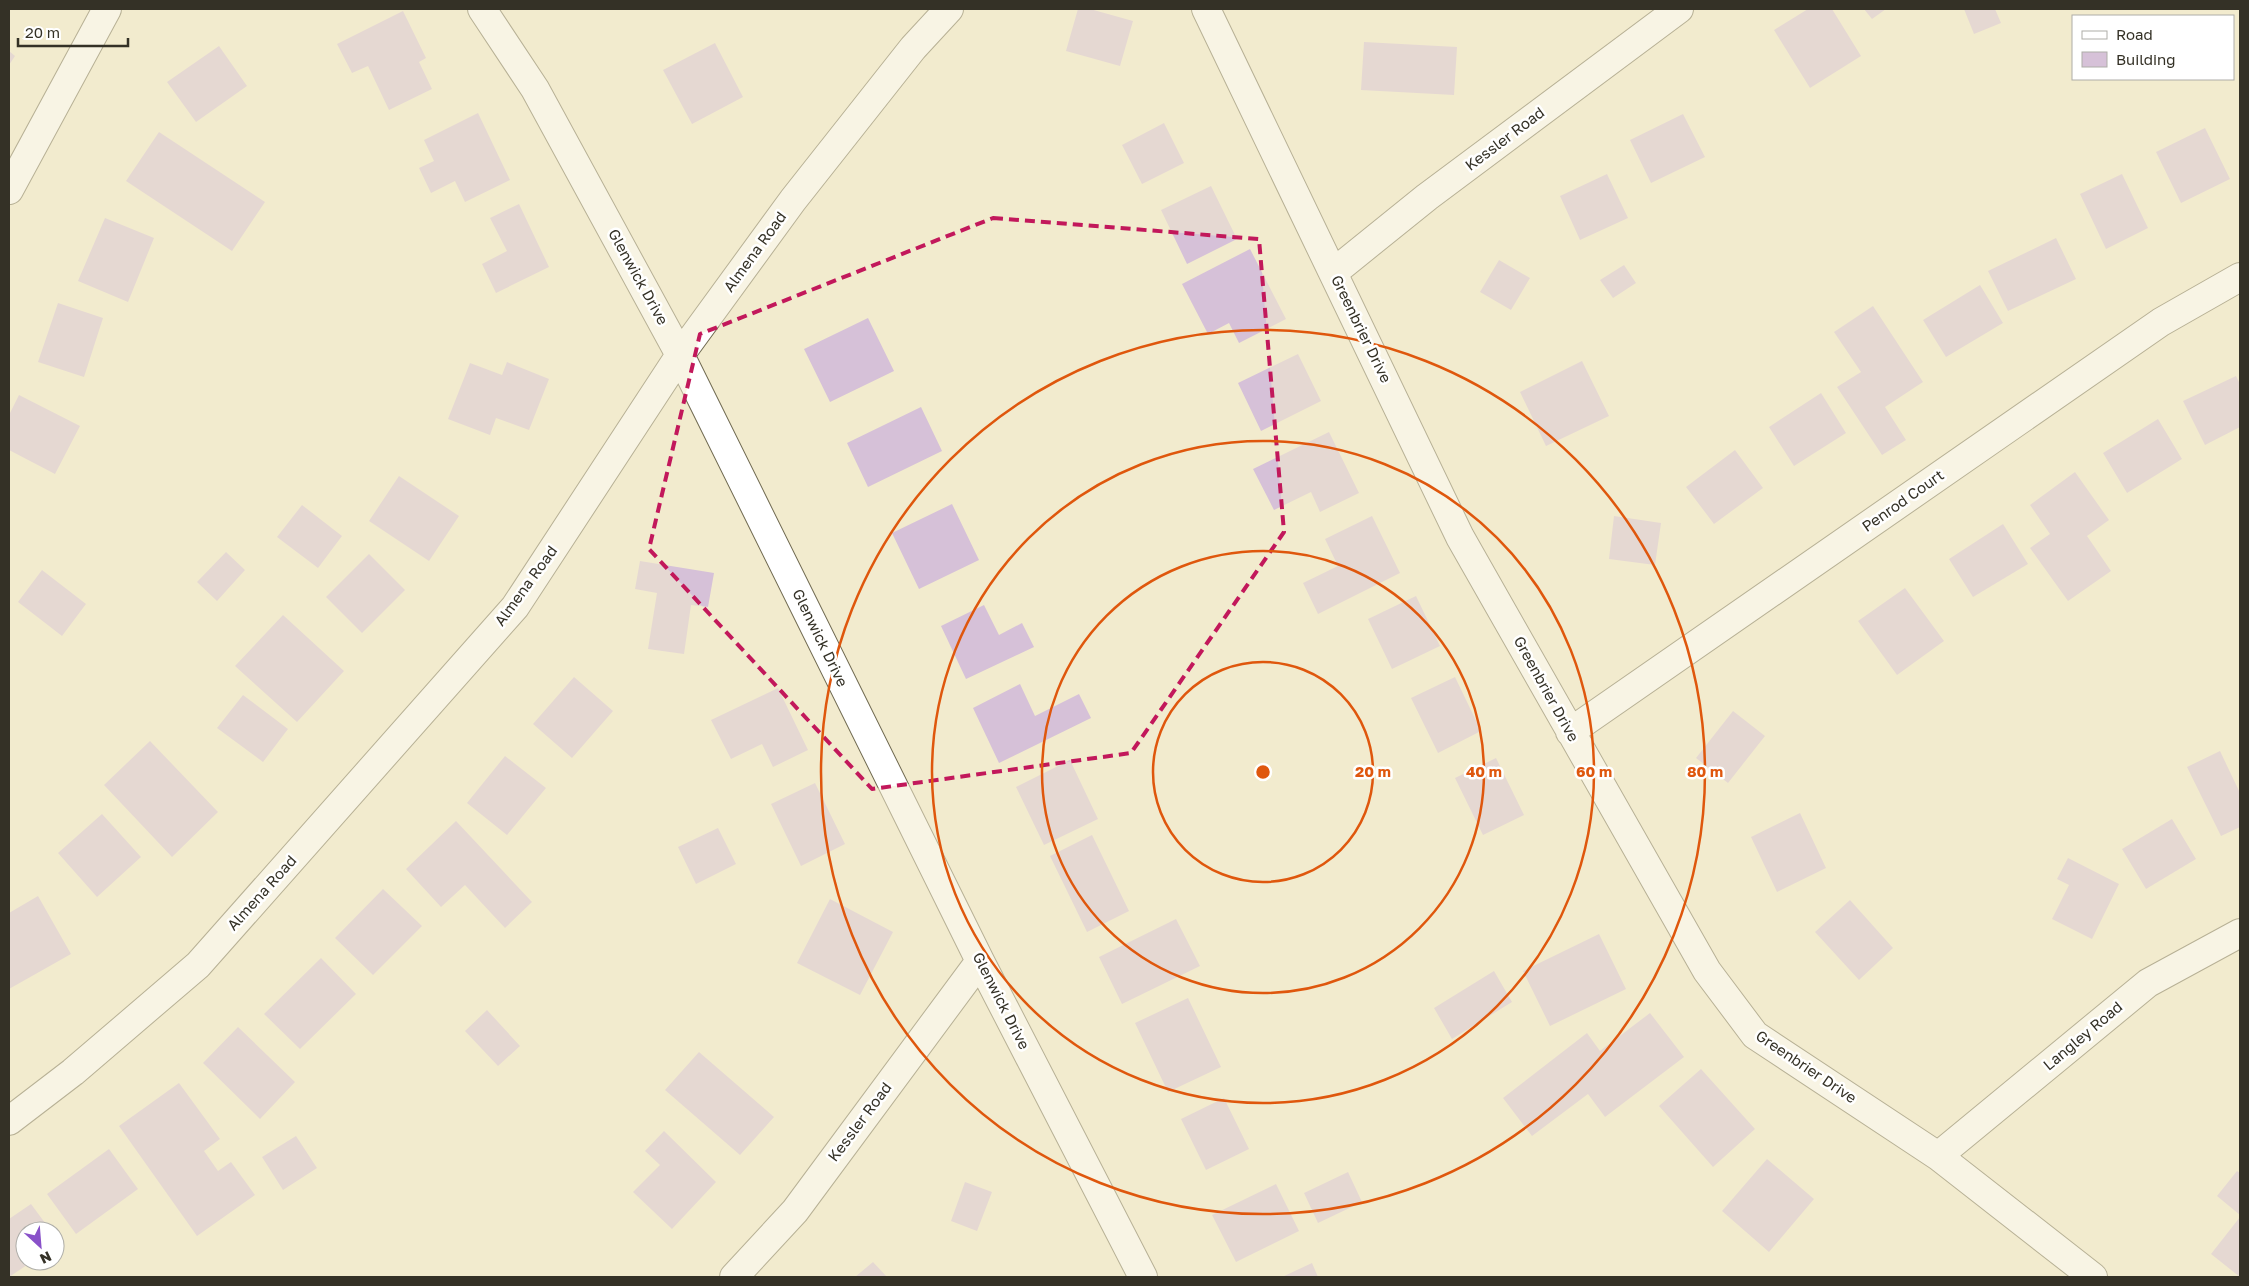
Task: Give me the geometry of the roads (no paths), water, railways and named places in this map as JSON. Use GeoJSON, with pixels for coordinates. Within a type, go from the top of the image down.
{"type":"FeatureCollection","features":[{"type":"Feature","properties":{"kind":"street"},"geometry":{"type":"LineString","coordinates":[[9,190],[107,9]]}},
{"type":"Feature","properties":{"kind":"street","name":"Glenwick Drive"},"geometry":{"type":"LineString","coordinates":[[482,9],[535,89],[680,355],[980,961],[1143,1277]]}},
{"type":"Feature","properties":{"kind":"street","name":"Almena Road"},"geometry":{"type":"LineString","coordinates":[[9,1121],[73,1072],[198,965],[515,607],[680,355],[793,200],[913,48],[949,9]]}},
{"type":"Feature","properties":{"kind":"street","name":"Greenbrier Drive"},"geometry":{"type":"LineString","coordinates":[[1206,9],[1460,537],[1707,971],[1755,1035],[1938,1156],[2093,1277]]}},
{"type":"Feature","properties":{"kind":"street","name":"Kessler Road"},"geometry":{"type":"LineString","coordinates":[[1334,272],[1427,197],[1679,9]]}},
{"type":"Feature","properties":{"kind":"street","name":"Penrod Court"},"geometry":{"type":"LineString","coordinates":[[1570,732],[2161,322],[2240,277]]}},
{"type":"Feature","properties":{"kind":"street","name":"Langley Road"},"geometry":{"type":"LineString","coordinates":[[1938,1156],[2148,983],[2240,933]]}},
{"type":"Feature","properties":{"kind":"street","name":"Kessler Road"},"geometry":{"type":"LineString","coordinates":[[734,1277],[795,1211],[980,961]]}}]}
